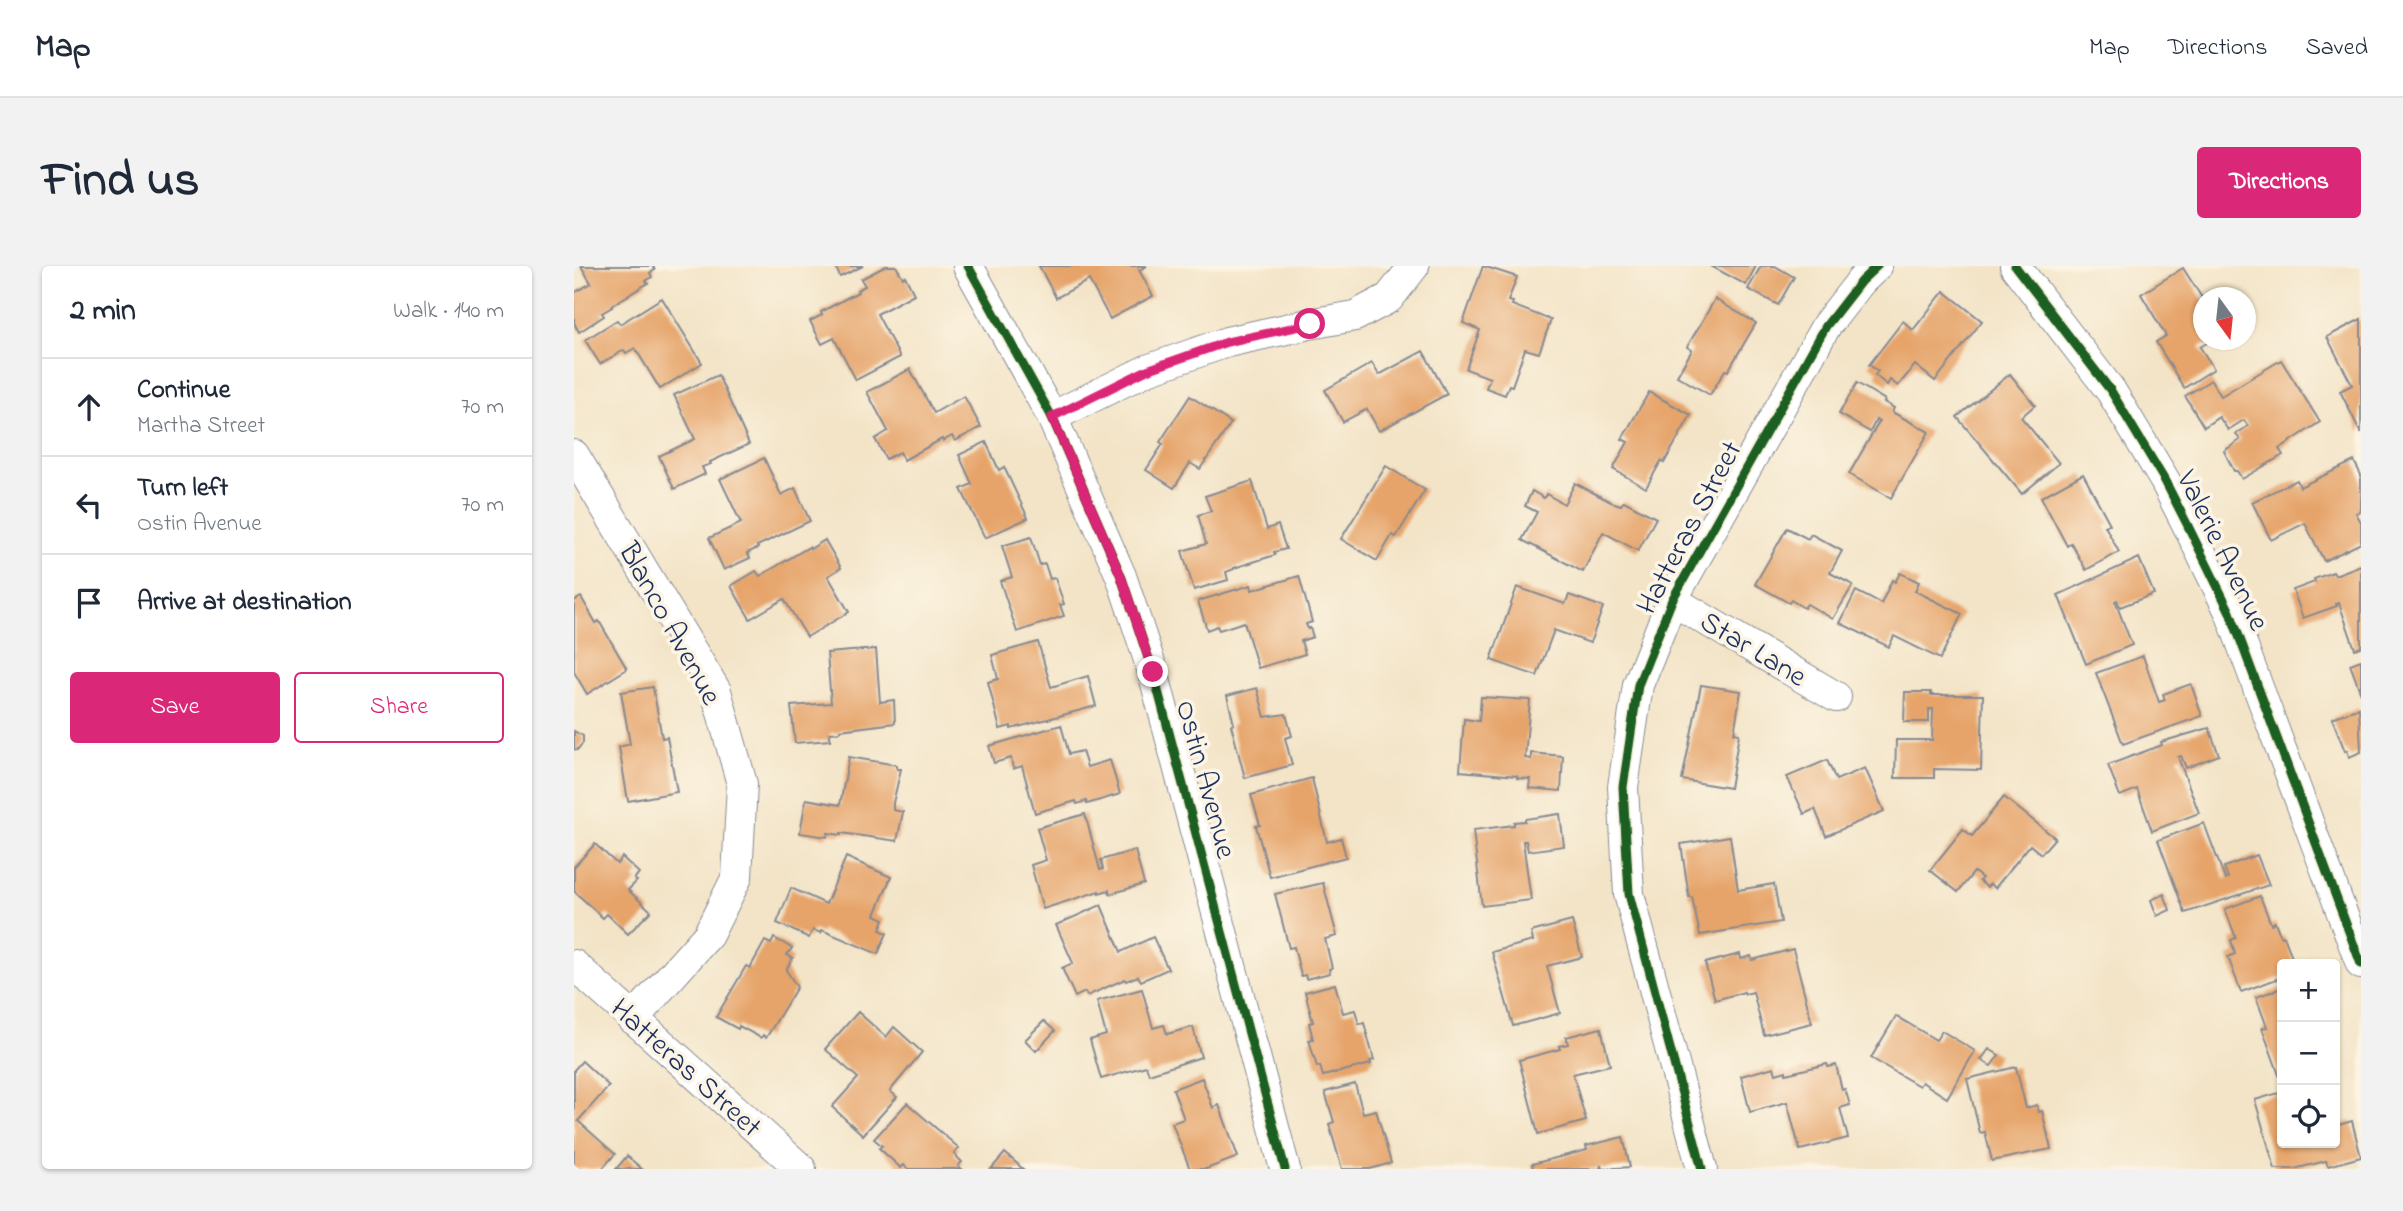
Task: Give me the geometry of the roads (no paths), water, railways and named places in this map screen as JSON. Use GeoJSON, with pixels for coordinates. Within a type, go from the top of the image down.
{"type":"FeatureCollection","features":[{"type":"Feature","properties":{"kind":"street","name":"Ostin Avenue"},"geometry":{"type":"LineString","coordinates":[[968,266],[1052,417],[1121,576],[1153,672],[1285,1169]]}},
{"type":"Feature","properties":{"kind":"street"},"geometry":{"type":"LineString","coordinates":[[1052,417],[1147,370],[1227,342],[1355,316],[1389,298],[1414,266]]}},
{"type":"Feature","properties":{"kind":"street","name":"Hatteras Street"},"geometry":{"type":"LineString","coordinates":[[1702,1169],[1629,894],[1623,788],[1639,685],[1672,600],[1826,326],[1861,281],[1877,266]]}},
{"type":"Feature","properties":{"kind":"street","name":"Valerie Avenue"},"geometry":{"type":"LineString","coordinates":[[2015,266],[2111,391],[2165,481],[2230,612],[2361,964]]}},
{"type":"Feature","properties":{"kind":"street","name":"Blanco Avenue"},"geometry":{"type":"LineString","coordinates":[[574,455],[716,691],[743,784],[737,877],[708,935],[633,1018]]}},
{"type":"Feature","properties":{"kind":"street","name":"Star Lane"},"geometry":{"type":"LineString","coordinates":[[1672,600],[1836,697]]}},
{"type":"Feature","properties":{"kind":"street","name":"Hatteras Street"},"geometry":{"type":"LineString","coordinates":[[574,965],[801,1169]]}}]}
